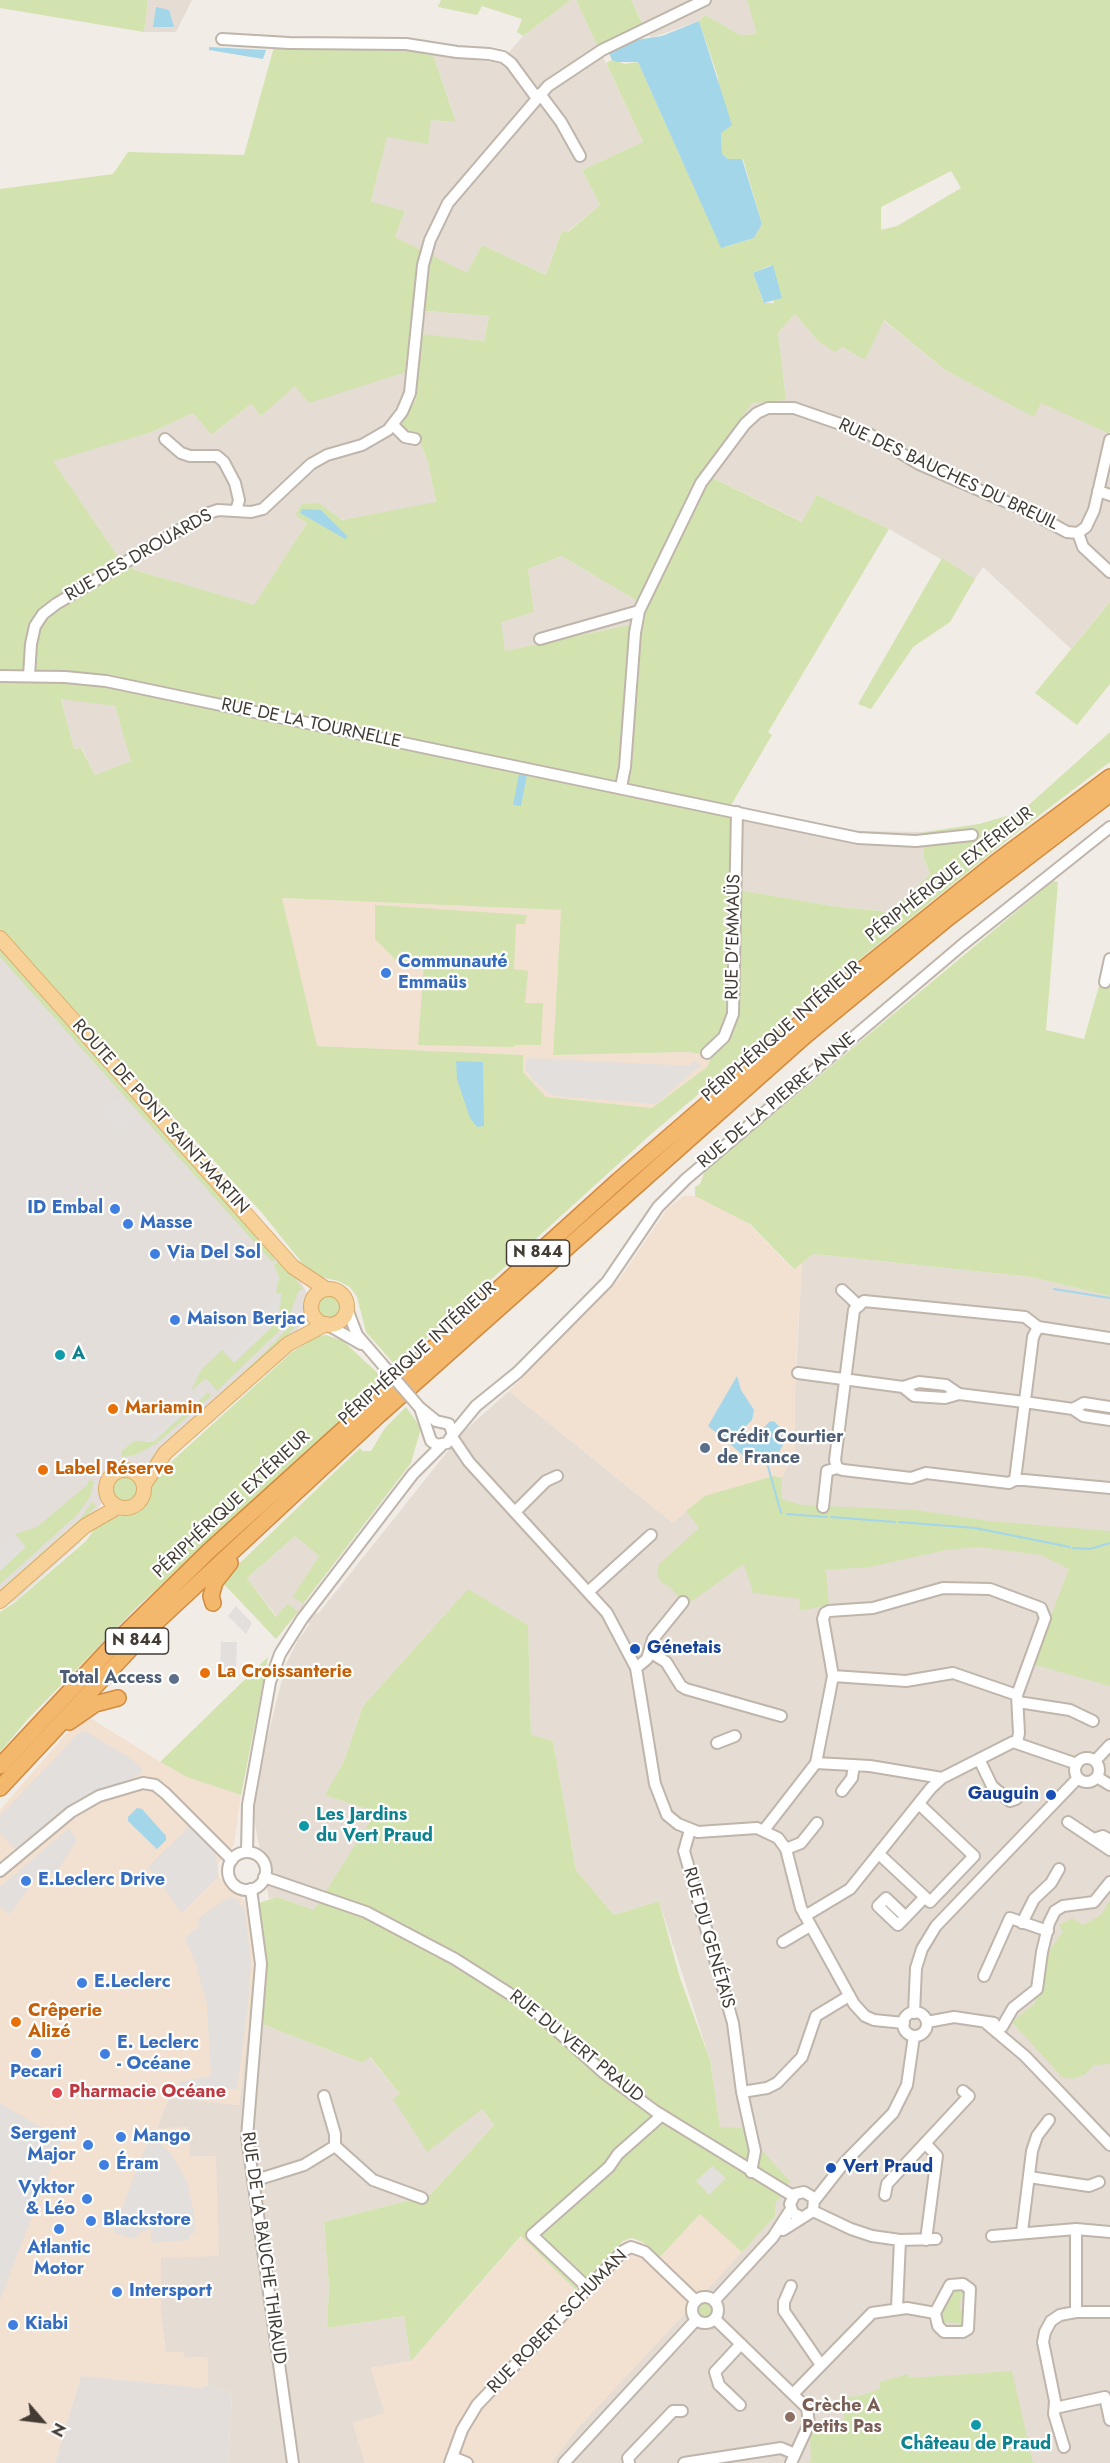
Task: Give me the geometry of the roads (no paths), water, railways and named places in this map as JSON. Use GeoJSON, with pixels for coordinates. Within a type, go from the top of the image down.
{"type":"FeatureCollection","features":[{"type":"Feature","properties":{"kind":"highway","name":"PÉRIPHÉRIQUE EXTÉRIEUR"},"geometry":{"type":"LineString","coordinates":[[0,1766],[112,1646],[209,1551],[636,1166],[906,934],[1110,777]]}},
{"type":"Feature","properties":{"kind":"highway","name":"PÉRIPHÉRIQUE INTÉRIEUR"},"geometry":{"type":"LineString","coordinates":[[0,1788],[127,1651],[256,1527],[806,1036],[956,912],[1110,794]]}},
{"type":"Feature","properties":{"kind":"highway"},"geometry":{"type":"LineString","coordinates":[[213,1604],[211,1596],[215,1582],[243,1548],[256,1527]]}},
{"type":"Feature","properties":{"kind":"highway"},"geometry":{"type":"LineString","coordinates":[[24,1760],[37,1756],[75,1716],[95,1704],[118,1698]]}},
{"type":"Feature","properties":{"kind":"main road","name":"ROUTE DE PONT SAINT-MARTIN"},"geometry":{"type":"LineString","coordinates":[[0,938],[293,1267],[326,1288]]}},
{"type":"Feature","properties":{"kind":"main road"},"geometry":{"type":"LineString","coordinates":[[293,1267],[315,1318],[327,1325]]}},
{"type":"Feature","properties":{"kind":"main road"},"geometry":{"type":"LineString","coordinates":[[0,1601],[85,1526],[107,1497],[106,1483],[112,1474],[122,1470],[133,1471],[165,1453],[288,1344],[341,1320],[347,1309],[342,1293],[326,1288],[317,1293],[288,1344]]}},
{"type":"Feature","properties":{"kind":"main road"},"geometry":{"type":"LineString","coordinates":[[85,1526],[118,1507],[128,1508],[139,1502],[144,1494],[144,1485],[165,1453]]}},
{"type":"Feature","properties":{"kind":"main road"},"geometry":{"type":"LineString","coordinates":[[133,1471],[144,1485]]}},
{"type":"Feature","properties":{"kind":"main road"},"geometry":{"type":"LineString","coordinates":[[107,1497],[118,1507]]}},
{"type":"Feature","properties":{"kind":"street","name":"RUE DES DROUARDS"},"geometry":{"type":"LineString","coordinates":[[29,676],[31,644],[35,626],[43,614],[206,514],[219,510],[263,509],[311,464],[327,455],[368,443],[393,425],[410,393],[423,265],[430,240],[448,203],[538,95],[562,75],[595,54],[705,0]]}},
{"type":"Feature","properties":{"kind":"street"},"geometry":{"type":"LineString","coordinates":[[222,39],[289,43],[406,44],[502,57],[511,63],[561,122],[580,156]]}},
{"type":"Feature","properties":{"kind":"street","name":"RUE DES BAUCHES DU BREUIL"},"geometry":{"type":"LineString","coordinates":[[639,611],[701,483],[745,424],[757,413],[768,408],[794,408],[869,434],[919,464],[1032,513],[1067,532],[1078,533],[1083,548],[1110,572]]}},
{"type":"Feature","properties":{"kind":"street"},"geometry":{"type":"LineString","coordinates":[[393,425],[405,437],[415,439]]}},
{"type":"Feature","properties":{"kind":"street"},"geometry":{"type":"LineString","coordinates":[[165,439],[181,453],[190,456],[217,456],[224,462],[235,483],[238,500],[236,511]]}},
{"type":"Feature","properties":{"kind":"street"},"geometry":{"type":"LineString","coordinates":[[1078,533],[1090,518],[1110,440]]}},
{"type":"Feature","properties":{"kind":"street"},"geometry":{"type":"LineString","coordinates":[[1098,491],[1110,495]]}},
{"type":"Feature","properties":{"kind":"street"},"geometry":{"type":"LineString","coordinates":[[540,639],[639,611],[635,633],[625,767],[621,787]]}},
{"type":"Feature","properties":{"kind":"street","name":"RUE DE LA TOURNELLE"},"geometry":{"type":"LineString","coordinates":[[0,676],[106,681],[858,838],[889,841],[972,835]]}},
{"type":"Feature","properties":{"kind":"street","name":"RUE D'EMMAÜS"},"geometry":{"type":"LineString","coordinates":[[707,1053],[724,1037],[733,1014],[737,812]]}},
{"type":"Feature","properties":{"kind":"street","name":"RUE DE LA PIERRE ANNE"},"geometry":{"type":"LineString","coordinates":[[447,1440],[476,1406],[518,1372],[607,1282],[658,1208],[686,1179],[962,945],[1110,827]]}},
{"type":"Feature","properties":{"kind":"street"},"geometry":{"type":"LineString","coordinates":[[1105,982],[1110,959]]}},
{"type":"Feature","properties":{"kind":"street"},"geometry":{"type":"LineString","coordinates":[[842,1290],[859,1306]]}},
{"type":"Feature","properties":{"kind":"street"},"geometry":{"type":"LineString","coordinates":[[837,1468],[835,1460],[854,1310],[864,1301],[1025,1317],[1038,1327],[1110,1338]]}},
{"type":"Feature","properties":{"kind":"street"},"geometry":{"type":"LineString","coordinates":[[247,1852],[248,1805],[270,1682],[280,1653],[302,1619],[412,1474],[447,1440],[449,1424],[420,1408],[357,1335],[347,1309]]}},
{"type":"Feature","properties":{"kind":"street"},"geometry":{"type":"LineString","coordinates":[[327,1325],[340,1329],[368,1349]]}},
{"type":"Feature","properties":{"kind":"street"},"geometry":{"type":"LineString","coordinates":[[1015,1480],[1033,1337],[1038,1327]]}},
{"type":"Feature","properties":{"kind":"street"},"geometry":{"type":"LineString","coordinates":[[798,1373],[903,1387],[919,1382],[946,1385],[959,1394],[1072,1408],[1083,1416],[1110,1420]]}},
{"type":"Feature","properties":{"kind":"street"},"geometry":{"type":"LineString","coordinates":[[1072,1408],[1084,1403],[1110,1407]]}},
{"type":"Feature","properties":{"kind":"street","name":"RUE DE LA PIERRE ANNE"},"geometry":{"type":"LineString","coordinates":[[439,1420],[476,1406]]}},
{"type":"Feature","properties":{"kind":"street"},"geometry":{"type":"LineString","coordinates":[[420,1408],[428,1434],[434,1444],[447,1440]]}},
{"type":"Feature","properties":{"kind":"street"},"geometry":{"type":"LineString","coordinates":[[412,1474],[428,1434],[439,1420]]}},
{"type":"Feature","properties":{"kind":"street"},"geometry":{"type":"LineString","coordinates":[[447,1440],[607,1613],[636,1668],[659,1799],[672,1819],[690,1830],[705,1832],[748,1827],[764,1830],[778,1838],[786,1849],[808,1921],[849,1996],[858,2009],[869,2018],[904,2023]]}},
{"type":"Feature","properties":{"kind":"street"},"geometry":{"type":"LineString","coordinates":[[823,1507],[827,1472],[837,1468],[911,1478],[926,1473],[1009,1483],[1015,1480],[1110,1488]]}},
{"type":"Feature","properties":{"kind":"street"},"geometry":{"type":"LineString","coordinates":[[514,1512],[546,1481],[557,1476]]}},
{"type":"Feature","properties":{"kind":"street"},"geometry":{"type":"LineString","coordinates":[[588,1592],[651,1535]]}},
{"type":"Feature","properties":{"kind":"street"},"geometry":{"type":"LineString","coordinates":[[764,1830],[816,1763],[834,1676],[824,1616],[829,1611],[873,1608],[944,1588],[990,1589],[1041,1608],[1045,1618],[1017,1698],[1017,1743]]}},
{"type":"Feature","properties":{"kind":"street"},"geometry":{"type":"LineString","coordinates":[[636,1668],[650,1652],[653,1639],[683,1602]]}},
{"type":"Feature","properties":{"kind":"street"},"geometry":{"type":"LineString","coordinates":[[650,1652],[666,1662],[681,1686],[707,1696],[781,1716]]}},
{"type":"Feature","properties":{"kind":"street"},"geometry":{"type":"LineString","coordinates":[[834,1676],[906,1682],[953,1673],[1017,1698],[1070,1710],[1093,1721]]}},
{"type":"Feature","properties":{"kind":"street"},"geometry":{"type":"LineString","coordinates":[[717,1743],[735,1736]]}},
{"type":"Feature","properties":{"kind":"street"},"geometry":{"type":"LineString","coordinates":[[783,1942],[850,1889],[942,1778],[1009,1743],[1017,1743],[1077,1764]]}},
{"type":"Feature","properties":{"kind":"street"},"geometry":{"type":"LineString","coordinates":[[1095,1761],[1110,1745]]}},
{"type":"Feature","properties":{"kind":"street"},"geometry":{"type":"LineString","coordinates":[[1085,1758],[1095,1761],[1099,1768],[1097,1777],[1088,1782],[1078,1778],[1075,1772],[1077,1764],[1085,1758]]}},
{"type":"Feature","properties":{"kind":"street"},"geometry":{"type":"LineString","coordinates":[[979,1759],[992,1786],[1010,1801],[1016,1799]]}},
{"type":"Feature","properties":{"kind":"street"},"geometry":{"type":"LineString","coordinates":[[816,1763],[918,1772],[942,1778]]}},
{"type":"Feature","properties":{"kind":"street"},"geometry":{"type":"LineString","coordinates":[[842,1791],[852,1778],[854,1765]]}},
{"type":"Feature","properties":{"kind":"street"},"geometry":{"type":"LineString","coordinates":[[1097,1777],[1110,1785]]}},
{"type":"Feature","properties":{"kind":"street"},"geometry":{"type":"LineString","coordinates":[[914,2013],[916,1968],[922,1949],[936,1926],[1078,1778]]}},
{"type":"Feature","properties":{"kind":"street"},"geometry":{"type":"LineString","coordinates":[[0,1871],[71,1812],[99,1796],[143,1783],[155,1785],[165,1792],[232,1860]]}},
{"type":"Feature","properties":{"kind":"street"},"geometry":{"type":"LineString","coordinates":[[879,1854],[930,1902],[974,1856],[919,1804]]}},
{"type":"Feature","properties":{"kind":"street"},"geometry":{"type":"LineString","coordinates":[[1068,1822],[1110,1850]]}},
{"type":"Feature","properties":{"kind":"street"},"geometry":{"type":"LineString","coordinates":[[786,1849],[801,1843],[817,1823]]}},
{"type":"Feature","properties":{"kind":"street","name":"RUE DU GENÉTAIS"},"geometry":{"type":"LineString","coordinates":[[690,1830],[684,1846],[685,1857],[729,2005],[742,2092],[755,2151],[750,2172]]}},
{"type":"Feature","properties":{"kind":"street"},"geometry":{"type":"LineString","coordinates":[[1094,1839],[1103,1836],[1110,1840]]}},
{"type":"Feature","properties":{"kind":"street"},"geometry":{"type":"LineString","coordinates":[[247,1852],[262,1860],[264,1877],[260,1884],[251,1889],[240,1888],[232,1882],[228,1871],[232,1860],[247,1852]]}},
{"type":"Feature","properties":{"kind":"street"},"geometry":{"type":"LineString","coordinates":[[1022,1923],[1034,1899],[1051,1883],[1059,1869]]}},
{"type":"Feature","properties":{"kind":"street","name":"RUE DU VERT PRAUD"},"geometry":{"type":"LineString","coordinates":[[264,1877],[366,1912],[455,1959],[532,2008],[604,2073],[661,2116],[750,2172]]}},
{"type":"Feature","properties":{"kind":"street"},"geometry":{"type":"LineString","coordinates":[[1002,2027],[1013,2008],[1037,1989],[1048,1931],[1055,1911],[1063,1906],[1094,1902],[1110,1882]]}},
{"type":"Feature","properties":{"kind":"street","name":"RUE DE LA BAUCHE THIRAUD"},"geometry":{"type":"LineString","coordinates":[[251,1889],[261,1964],[246,2124],[293,2463]]}},
{"type":"Feature","properties":{"kind":"street"},"geometry":{"type":"LineString","coordinates":[[906,1917],[925,1897]]}},
{"type":"Feature","properties":{"kind":"street"},"geometry":{"type":"LineString","coordinates":[[984,1976],[1010,1918],[1048,1931]]}},
{"type":"Feature","properties":{"kind":"street"},"geometry":{"type":"LineString","coordinates":[[742,2092],[767,2088],[777,2083],[802,2057],[816,2016],[849,1996]]}},
{"type":"Feature","properties":{"kind":"street"},"geometry":{"type":"LineString","coordinates":[[914,2013],[923,2015],[927,2022],[923,2033],[914,2036],[906,2032],[904,2023],[907,2016],[914,2013]]}},
{"type":"Feature","properties":{"kind":"street"},"geometry":{"type":"LineString","coordinates":[[927,2022],[954,2017],[987,2024],[1025,2056],[1110,2145]]}},
{"type":"Feature","properties":{"kind":"street"},"geometry":{"type":"LineString","coordinates":[[987,2024],[993,2022],[1002,2027],[1015,2039],[1025,2056]]}},
{"type":"Feature","properties":{"kind":"street"},"geometry":{"type":"LineString","coordinates":[[773,2237],[801,2217],[811,2201],[844,2163],[893,2113],[911,2071],[914,2036]]}},
{"type":"Feature","properties":{"kind":"street"},"geometry":{"type":"LineString","coordinates":[[885,2195],[887,2184],[969,2096],[963,2091]]}},
{"type":"Feature","properties":{"kind":"street"},"geometry":{"type":"LineString","coordinates":[[324,2096],[335,2134],[335,2146],[373,2180],[422,2198]]}},
{"type":"Feature","properties":{"kind":"street"},"geometry":{"type":"LineString","coordinates":[[588,2288],[532,2235],[609,2167],[618,2154],[661,2116]]}},
{"type":"Feature","properties":{"kind":"street"},"geometry":{"type":"LineString","coordinates":[[1022,2232],[1035,2143],[1049,2120]]}},
{"type":"Feature","properties":{"kind":"street"},"geometry":{"type":"LineString","coordinates":[[750,2172],[793,2196],[811,2201],[860,2232],[900,2240],[931,2239],[937,2156],[925,2143]]}},
{"type":"Feature","properties":{"kind":"street"},"geometry":{"type":"LineString","coordinates":[[253,2181],[304,2165],[335,2146]]}},
{"type":"Feature","properties":{"kind":"street"},"geometry":{"type":"LineString","coordinates":[[1029,2177],[1089,2186],[1099,2182]]}},
{"type":"Feature","properties":{"kind":"street"},"geometry":{"type":"LineString","coordinates":[[714,2301],[773,2237],[791,2209],[793,2196]]}},
{"type":"Feature","properties":{"kind":"street"},"geometry":{"type":"LineString","coordinates":[[791,2209],[801,2217]]}},
{"type":"Feature","properties":{"kind":"street"},"geometry":{"type":"LineString","coordinates":[[1076,2229],[1076,2312]]}},
{"type":"Feature","properties":{"kind":"street"},"geometry":{"type":"LineString","coordinates":[[992,2236],[1076,2229],[1110,2232]]}},
{"type":"Feature","properties":{"kind":"street"},"geometry":{"type":"LineString","coordinates":[[897,2308],[900,2240]]}},
{"type":"Feature","properties":{"kind":"street","name":"RUE ROBERT SCHUMAN"},"geometry":{"type":"LineString","coordinates":[[467,2463],[451,2460],[462,2430],[477,2405],[623,2251],[637,2247],[696,2301]]}},
{"type":"Feature","properties":{"kind":"street"},"geometry":{"type":"LineString","coordinates":[[963,2284],[970,2289],[968,2329],[963,2332],[944,2332],[938,2326],[935,2313],[950,2285],[963,2284]]}},
{"type":"Feature","properties":{"kind":"street"},"geometry":{"type":"LineString","coordinates":[[791,2286],[784,2302],[784,2312],[821,2365]]}},
{"type":"Feature","properties":{"kind":"street"},"geometry":{"type":"LineString","coordinates":[[705,2297],[714,2301],[718,2310],[715,2319],[706,2324],[696,2320],[692,2311],[696,2301],[705,2297]]}},
{"type":"Feature","properties":{"kind":"street"},"geometry":{"type":"LineString","coordinates":[[794,2394],[867,2317],[897,2308],[935,2313]]}},
{"type":"Feature","properties":{"kind":"street"},"geometry":{"type":"LineString","coordinates":[[1064,2447],[1056,2425],[1043,2342],[1045,2332],[1055,2317],[1076,2312],[1110,2312]]}},
{"type":"Feature","properties":{"kind":"street"},"geometry":{"type":"LineString","coordinates":[[715,2319],[807,2408],[810,2418],[793,2458],[785,2463]]}},
{"type":"Feature","properties":{"kind":"street"},"geometry":{"type":"LineString","coordinates":[[564,2463],[696,2320]]}},
{"type":"Feature","properties":{"kind":"street"},"geometry":{"type":"LineString","coordinates":[[740,2405],[719,2385],[715,2372],[741,2344]]}},
{"type":"Feature","properties":{"kind":"street"},"geometry":{"type":"LineString","coordinates":[[1055,2408],[1105,2397],[1110,2420]]}},
{"type":"Feature","properties":{"kind":"street"},"geometry":{"type":"LineString","coordinates":[[629,2463],[628,2458],[673,2411],[682,2411]]}},
{"type":"Feature","properties":{"kind":"street"},"geometry":{"type":"LineString","coordinates":[[684,2463],[711,2461],[781,2448],[793,2458]]}},
{"type":"Feature","properties":{"kind":"water"},"geometry":{"type":"Polygon","coordinates":[[[156,7],[169,10],[174,27],[153,27],[156,7]]]}},
{"type":"Feature","properties":{"kind":"water"},"geometry":{"type":"Polygon","coordinates":[[[699,21],[732,125],[721,133],[722,154],[728,159],[742,159],[762,224],[754,238],[721,248],[638,62],[617,62],[612,60],[609,53],[636,40],[662,36],[699,21]]]}},
{"type":"Feature","properties":{"kind":"water"},"geometry":{"type":"Polygon","coordinates":[[[209,47],[266,50],[263,59],[209,50],[209,47]]]}},
{"type":"Feature","properties":{"kind":"water"},"geometry":{"type":"Polygon","coordinates":[[[773,265],[782,298],[764,303],[753,273],[773,265]]]}},
{"type":"Feature","properties":{"kind":"water"},"geometry":{"type":"Polygon","coordinates":[[[302,509],[321,510],[348,537],[345,539],[300,513],[302,509]]]}},
{"type":"Feature","properties":{"kind":"water"},"geometry":{"type":"Polygon","coordinates":[[[519,774],[527,775],[521,806],[513,805],[519,774]]]}},
{"type":"Feature","properties":{"kind":"water"},"geometry":{"type":"Polygon","coordinates":[[[456,1061],[483,1062],[484,1126],[477,1127],[470,1118],[457,1079],[456,1061]]]}},
{"type":"Feature","properties":{"kind":"water"},"geometry":{"type":"Polygon","coordinates":[[[737,1376],[741,1390],[754,1410],[752,1420],[745,1427],[748,1437],[754,1439],[770,1421],[775,1422],[782,1430],[783,1445],[778,1454],[764,1465],[743,1455],[708,1426],[737,1376]]]}},
{"type":"Feature","properties":{"kind":"water"},"geometry":{"type":"Polygon","coordinates":[[[137,1808],[142,1809],[166,1836],[166,1840],[157,1849],[128,1821],[128,1817],[137,1808]]]}},
{"type":"Feature","properties":{"kind":"waterway"},"geometry":{"type":"LineString","coordinates":[[1054,1289],[1110,1298]]}},
{"type":"Feature","properties":{"kind":"waterway"},"geometry":{"type":"LineString","coordinates":[[767,1463],[781,1513]]}},
{"type":"Feature","properties":{"kind":"waterway"},"geometry":{"type":"LineString","coordinates":[[787,1514],[827,1517]]}},
{"type":"Feature","properties":{"kind":"waterway"},"geometry":{"type":"LineString","coordinates":[[831,1517],[895,1522]]}},
{"type":"Feature","properties":{"kind":"waterway"},"geometry":{"type":"LineString","coordinates":[[899,1522],[975,1528],[1070,1547]]}},
{"type":"Feature","properties":{"kind":"waterway"},"geometry":{"type":"LineString","coordinates":[[1073,1548],[1090,1549],[1110,1543]]}},
{"type":"Feature","properties":{"kind":"place","name":"Communauté Emmaüs"},"geometry":{"type":"Point","coordinates":[386,973]}},
{"type":"Feature","properties":{"kind":"place","name":"ID Embal"},"geometry":{"type":"Point","coordinates":[115,1209]}},
{"type":"Feature","properties":{"kind":"place","name":"Masse"},"geometry":{"type":"Point","coordinates":[128,1224]}},
{"type":"Feature","properties":{"kind":"place","name":"Via Del Sol"},"geometry":{"type":"Point","coordinates":[155,1254]}},
{"type":"Feature","properties":{"kind":"place","name":"Maison Berjac"},"geometry":{"type":"Point","coordinates":[175,1320]}},
{"type":"Feature","properties":{"kind":"place","name":"A"},"geometry":{"type":"Point","coordinates":[60,1355]}},
{"type":"Feature","properties":{"kind":"place","name":"Mariamin"},"geometry":{"type":"Point","coordinates":[113,1409]}},
{"type":"Feature","properties":{"kind":"place","name":"Crédit Courtier de France"},"geometry":{"type":"Point","coordinates":[705,1448]}},
{"type":"Feature","properties":{"kind":"place","name":"Label Réserve"},"geometry":{"type":"Point","coordinates":[43,1470]}},
{"type":"Feature","properties":{"kind":"place","name":"Génetais"},"geometry":{"type":"Point","coordinates":[635,1649]}},
{"type":"Feature","properties":{"kind":"place","name":"La Croissanterie"},"geometry":{"type":"Point","coordinates":[205,1673]}},
{"type":"Feature","properties":{"kind":"place","name":"Total Access"},"geometry":{"type":"Point","coordinates":[174,1679]}},
{"type":"Feature","properties":{"kind":"place","name":"Gauguin"},"geometry":{"type":"Point","coordinates":[1051,1795]}},
{"type":"Feature","properties":{"kind":"place","name":"Les Jardins du Vert Praud"},"geometry":{"type":"Point","coordinates":[304,1826]}},
{"type":"Feature","properties":{"kind":"place","name":"E.Leclerc Drive"},"geometry":{"type":"Point","coordinates":[26,1881]}},
{"type":"Feature","properties":{"kind":"place","name":"E.Leclerc"},"geometry":{"type":"Point","coordinates":[82,1983]}},
{"type":"Feature","properties":{"kind":"place","name":"Crêperie Alizé"},"geometry":{"type":"Point","coordinates":[16,2022]}},
{"type":"Feature","properties":{"kind":"place","name":"Pecari"},"geometry":{"type":"Point","coordinates":[36,2053]}},
{"type":"Feature","properties":{"kind":"place","name":"E. Leclerc - Océane"},"geometry":{"type":"Point","coordinates":[105,2054]}},
{"type":"Feature","properties":{"kind":"place","name":"Pharmacie Océane"},"geometry":{"type":"Point","coordinates":[57,2093]}},
{"type":"Feature","properties":{"kind":"place","name":"Mango"},"geometry":{"type":"Point","coordinates":[121,2137]}},
{"type":"Feature","properties":{"kind":"place","name":"Sergent Major"},"geometry":{"type":"Point","coordinates":[88,2145]}},
{"type":"Feature","properties":{"kind":"place","name":"Éram"},"geometry":{"type":"Point","coordinates":[104,2165]}},
{"type":"Feature","properties":{"kind":"place","name":"Vert Praud"},"geometry":{"type":"Point","coordinates":[831,2168]}},
{"type":"Feature","properties":{"kind":"place","name":"Vyktor & Léo"},"geometry":{"type":"Point","coordinates":[87,2199]}},
{"type":"Feature","properties":{"kind":"place","name":"Blackstore"},"geometry":{"type":"Point","coordinates":[91,2221]}},
{"type":"Feature","properties":{"kind":"place","name":"Atlantic Motor"},"geometry":{"type":"Point","coordinates":[59,2229]}},
{"type":"Feature","properties":{"kind":"place","name":"Intersport"},"geometry":{"type":"Point","coordinates":[117,2292]}},
{"type":"Feature","properties":{"kind":"place","name":"Kiabi"},"geometry":{"type":"Point","coordinates":[13,2325]}},
{"type":"Feature","properties":{"kind":"place","name":"Crèche A Petits Pas"},"geometry":{"type":"Point","coordinates":[790,2417]}},
{"type":"Feature","properties":{"kind":"place","name":"Château de Praud"},"geometry":{"type":"Point","coordinates":[976,2425]}}]}
